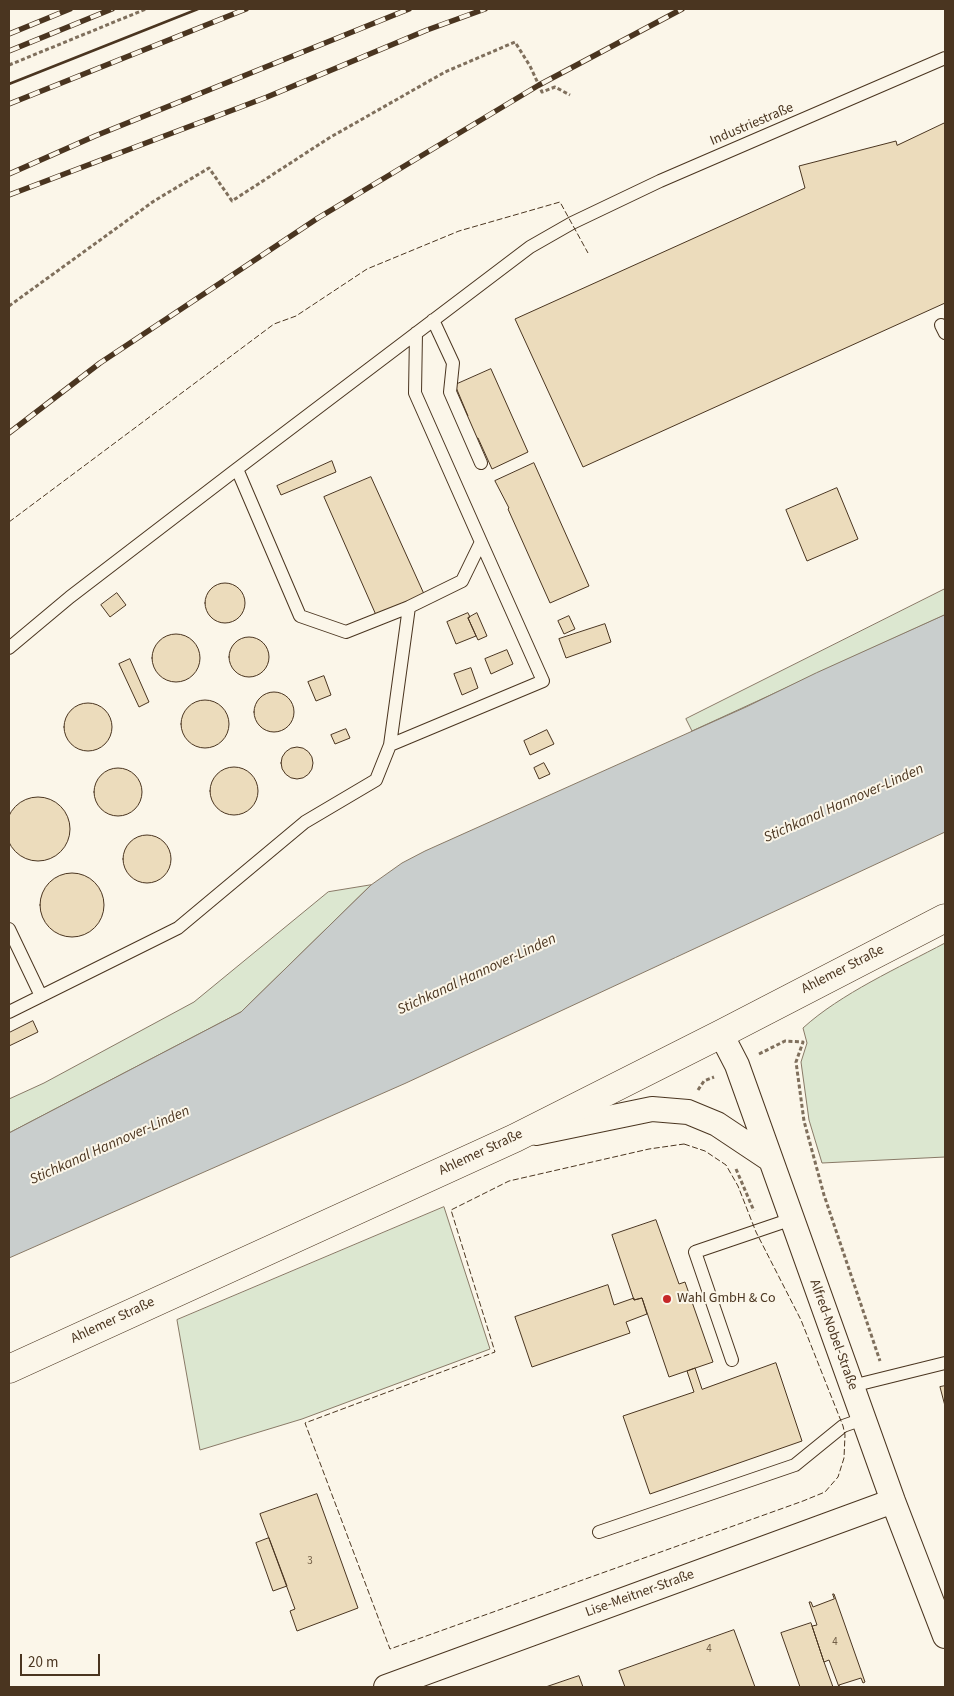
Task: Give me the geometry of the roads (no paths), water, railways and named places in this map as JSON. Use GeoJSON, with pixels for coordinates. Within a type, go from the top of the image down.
{"type":"FeatureCollection","features":[{"type":"Feature","properties":{"kind":"main road","name":"Ahlemer Straße"},"geometry":{"type":"LineString","coordinates":[[9,1369],[515,1138],[945,918]]}},
{"type":"Feature","properties":{"kind":"street","name":"Alfred-Nobel-Straße"},"geometry":{"type":"LineString","coordinates":[[721,1034],[737,1065],[893,1501],[945,1636]]}},
{"type":"Feature","properties":{"kind":"street"},"geometry":{"type":"LineString","coordinates":[[515,1138],[652,1109],[688,1112],[716,1124],[771,1160]]}},
{"type":"Feature","properties":{"kind":"street","name":"Lise-Meitner-Straße"},"geometry":{"type":"LineString","coordinates":[[386,1687],[893,1501]]}},
{"type":"Feature","properties":{"kind":"lane","name":"Industriestraße"},"geometry":{"type":"LineString","coordinates":[[9,648],[77,591],[416,332],[530,248],[572,223],[660,182],[945,58]]}},
{"type":"Feature","properties":{"kind":"lane"},"geometry":{"type":"LineString","coordinates":[[433,320],[453,363],[450,392],[481,464]]}},
{"type":"Feature","properties":{"kind":"lane"},"geometry":{"type":"LineString","coordinates":[[390,745],[543,681],[415,393],[416,332]]}},
{"type":"Feature","properties":{"kind":"lane"},"geometry":{"type":"LineString","coordinates":[[237,469],[300,616],[346,632],[409,607],[462,581],[481,542]]}},
{"type":"Feature","properties":{"kind":"lane"},"geometry":{"type":"LineString","coordinates":[[9,1012],[178,928],[305,822],[376,780],[390,745],[409,607]]}},
{"type":"Feature","properties":{"kind":"lane"},"geometry":{"type":"LineString","coordinates":[[9,929],[41,996]]}},
{"type":"Feature","properties":{"kind":"lane"},"geometry":{"type":"LineString","coordinates":[[732,1360],[695,1252],[792,1219]]}},
{"type":"Feature","properties":{"kind":"lane"},"geometry":{"type":"LineString","coordinates":[[852,1386],[945,1363]]}},
{"type":"Feature","properties":{"kind":"lane"},"geometry":{"type":"LineString","coordinates":[[599,1532],[795,1465],[843,1426],[864,1419]]}},
{"type":"Feature","properties":{"kind":"water","name":"Stichkanal Hannover-Linden"},"geometry":{"type":"Polygon","coordinates":[[[945,615],[945,832],[406,1083],[9,1258],[9,1133],[241,1012],[371,885],[402,863],[945,615]]]}},
{"type":"Feature","properties":{"kind":"railway"},"geometry":{"type":"LineString","coordinates":[[9,34],[70,9]]}},
{"type":"Feature","properties":{"kind":"railway"},"geometry":{"type":"LineString","coordinates":[[9,51],[112,9]]}},
{"type":"Feature","properties":{"kind":"railway"},"geometry":{"type":"LineString","coordinates":[[9,104],[246,9]]}},
{"type":"Feature","properties":{"kind":"railway"},"geometry":{"type":"LineString","coordinates":[[9,174],[95,136],[409,9]]}},
{"type":"Feature","properties":{"kind":"railway"},"geometry":{"type":"LineString","coordinates":[[9,195],[267,97],[427,30],[485,9]]}},
{"type":"Feature","properties":{"kind":"railway"},"geometry":{"type":"LineString","coordinates":[[9,433],[100,363],[318,218],[539,85],[682,9]]}},
{"type":"Feature","properties":{"kind":"place","name":"Wahl GmbH & Co"},"geometry":{"type":"Point","coordinates":[667,1299]}}]}
